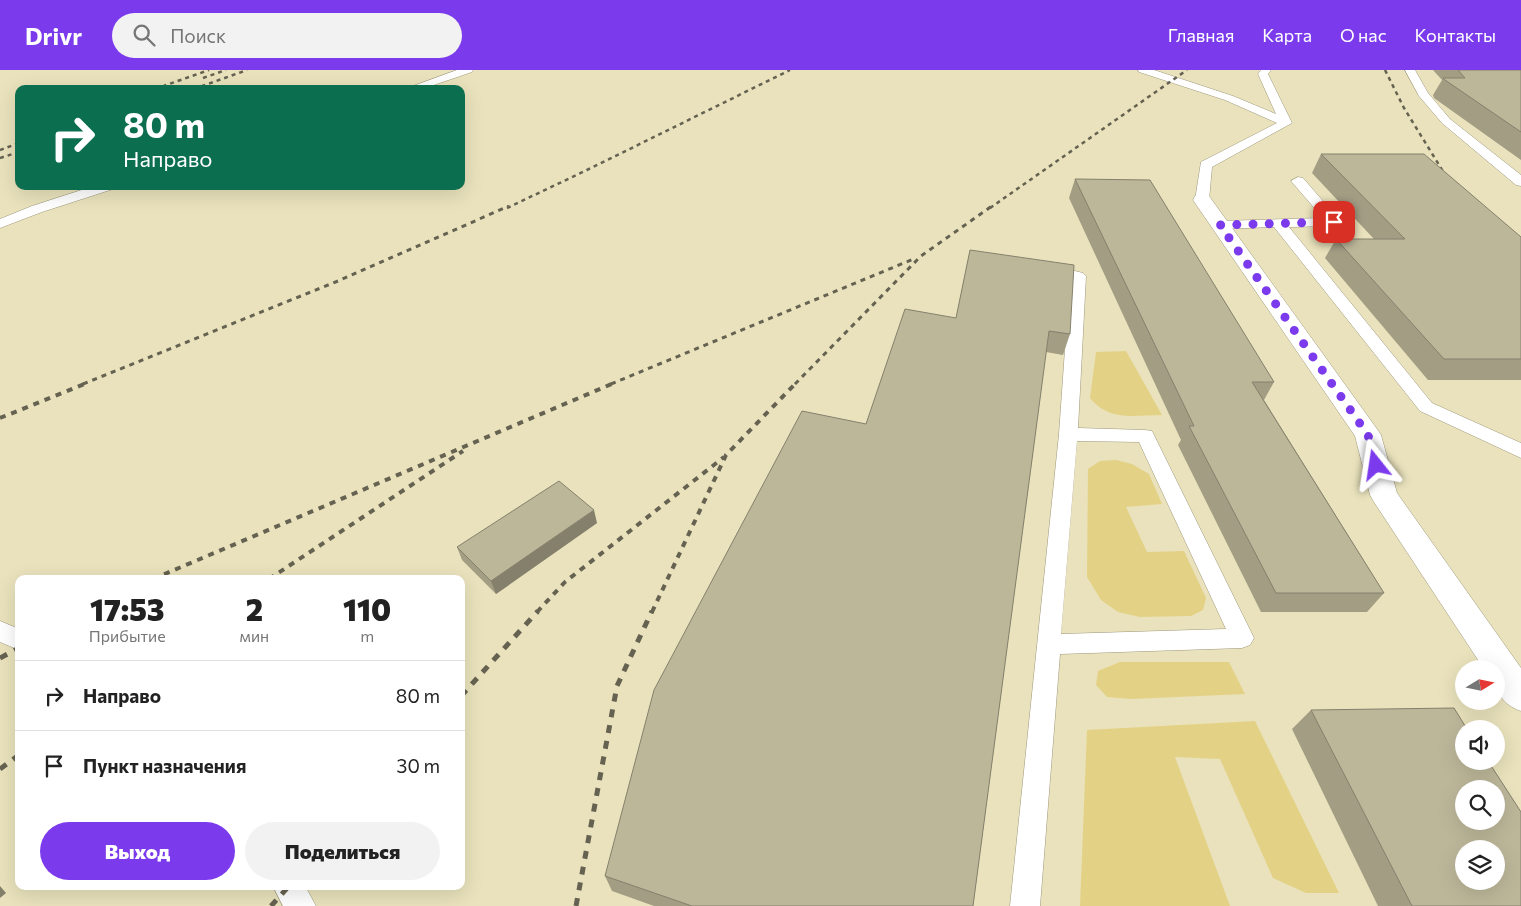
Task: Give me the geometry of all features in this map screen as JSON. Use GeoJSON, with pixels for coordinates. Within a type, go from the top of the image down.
{"type":"FeatureCollection","features":[{"type":"Feature","properties":{"kind":"street"},"geometry":{"type":"LineString","coordinates":[[1202,200],[1368,435],[1384,496],[1521,696]]}},
{"type":"Feature","properties":{"kind":"lane"},"geometry":{"type":"LineString","coordinates":[[422,85],[468,70]]}},
{"type":"Feature","properties":{"kind":"lane"},"geometry":{"type":"LineString","coordinates":[[1143,70],[1229,98],[1286,123]]}},
{"type":"Feature","properties":{"kind":"lane"},"geometry":{"type":"LineString","coordinates":[[1266,70],[1262,74],[1286,123]]}},
{"type":"Feature","properties":{"kind":"lane"},"geometry":{"type":"LineString","coordinates":[[1410,70],[1423,94],[1446,121],[1521,182]]}},
{"type":"Feature","properties":{"kind":"lane"},"geometry":{"type":"LineString","coordinates":[[1202,200],[1206,165],[1286,123]]}},
{"type":"Feature","properties":{"kind":"lane"},"geometry":{"type":"LineString","coordinates":[[1220,225],[1334,222],[1298,181]]}},
{"type":"Feature","properties":{"kind":"lane"},"geometry":{"type":"LineString","coordinates":[[0,224],[37,209],[96,190]]}},
{"type":"Feature","properties":{"kind":"lane"},"geometry":{"type":"LineString","coordinates":[[1278,223],[1426,407],[1521,451]]}},
{"type":"Feature","properties":{"kind":"lane"},"geometry":{"type":"LineString","coordinates":[[1023,265],[1078,276],[1068,434],[1025,906]]}},
{"type":"Feature","properties":{"kind":"lane"},"geometry":{"type":"LineString","coordinates":[[1050,644],[1242,638],[1145,436],[1068,434]]}},
{"type":"Feature","properties":{"kind":"lane"},"geometry":{"type":"LineString","coordinates":[[0,631],[15,638]]}},
{"type":"Feature","properties":{"kind":"lane"},"geometry":{"type":"LineString","coordinates":[[290,890],[301,906]]}},
{"type":"Feature","properties":{"kind":"shaded area"},"geometry":{"type":"Polygon","coordinates":[[[0,70],[1521,70],[1521,906],[0,906],[0,70]]]}},
{"type":"Feature","properties":{"kind":"shaded area"},"geometry":{"type":"Polygon","coordinates":[[[1126,351],[1162,415],[1123,416],[1114,414],[1098,406],[1090,398],[1096,352],[1126,351]]]}},
{"type":"Feature","properties":{"kind":"shaded area"},"geometry":{"type":"Polygon","coordinates":[[[1116,460],[1132,464],[1149,474],[1162,504],[1126,507],[1147,552],[1184,551],[1206,598],[1203,610],[1191,616],[1140,617],[1118,612],[1101,600],[1087,577],[1088,469],[1100,461],[1116,460]]]}},
{"type":"Feature","properties":{"kind":"shaded area"},"geometry":{"type":"Polygon","coordinates":[[[1120,662],[1229,662],[1245,694],[1131,699],[1107,697],[1096,685],[1098,671],[1120,662]]]}},
{"type":"Feature","properties":{"kind":"shaded area"},"geometry":{"type":"Polygon","coordinates":[[[1255,721],[1339,893],[1306,893],[1273,878],[1220,759],[1175,757],[1230,906],[1080,906],[1087,730],[1255,721]]]}},
{"type":"Feature","properties":{"kind":"building"},"geometry":{"type":"Polygon","coordinates":[[[1458,70],[1521,70],[1521,132],[1443,78],[1465,78],[1458,70]]]}},
{"type":"Feature","properties":{"kind":"building"},"geometry":{"type":"Polygon","coordinates":[[[1321,154],[1424,154],[1521,237],[1521,359],[1444,359],[1336,239],[1405,239],[1321,154]]]}},
{"type":"Feature","properties":{"kind":"building"},"geometry":{"type":"Polygon","coordinates":[[[1075,179],[1150,180],[1274,382],[1252,382],[1384,593],[1276,593],[1189,426],[1194,426],[1075,179]]]}},
{"type":"Feature","properties":{"kind":"building"},"geometry":{"type":"Polygon","coordinates":[[[970,250],[1074,265],[1070,334],[1049,331],[973,906],[692,906],[605,876],[654,690],[802,411],[866,424],[905,309],[956,318],[970,250]]]}},
{"type":"Feature","properties":{"kind":"building"},"geometry":{"type":"Polygon","coordinates":[[[559,481],[594,510],[491,581],[457,547],[559,481]]]}},
{"type":"Feature","properties":{"kind":"building"},"geometry":{"type":"Polygon","coordinates":[[[1454,708],[1461,720],[1455,720],[1455,770],[1494,770],[1500,780],[1455,780],[1455,830],[1505,830],[1505,787],[1521,812],[1521,906],[1412,906],[1311,710],[1454,708]]]}},
{"type":"Feature","properties":{"kind":"railway"},"geometry":{"type":"LineString","coordinates":[[166,85],[209,70]]}},
{"type":"Feature","properties":{"kind":"railway"},"geometry":{"type":"LineString","coordinates":[[203,78],[226,70]]}},
{"type":"Feature","properties":{"kind":"railway"},"geometry":{"type":"LineString","coordinates":[[205,85],[247,70]]}},
{"type":"Feature","properties":{"kind":"railway"},"geometry":{"type":"LineString","coordinates":[[507,208],[790,70]]}},
{"type":"Feature","properties":{"kind":"railway"},"geometry":{"type":"LineString","coordinates":[[990,208],[1187,70]]}},
{"type":"Feature","properties":{"kind":"railway"},"geometry":{"type":"LineString","coordinates":[[1385,70],[1404,108],[1444,173],[1452,181]]}},
{"type":"Feature","properties":{"kind":"railway"},"geometry":{"type":"LineString","coordinates":[[0,150],[15,144]]}},
{"type":"Feature","properties":{"kind":"railway"},"geometry":{"type":"LineString","coordinates":[[0,158],[15,153]]}},
{"type":"Feature","properties":{"kind":"railway"},"geometry":{"type":"LineString","coordinates":[[83,384],[338,281],[509,206]]}},
{"type":"Feature","properties":{"kind":"railway"},"geometry":{"type":"LineString","coordinates":[[795,384],[921,256],[992,206]]}},
{"type":"Feature","properties":{"kind":"railway"},"geometry":{"type":"LineString","coordinates":[[611,384],[916,258]]}},
{"type":"Feature","properties":{"kind":"railway"},"geometry":{"type":"LineString","coordinates":[[0,418],[87,383]]}},
{"type":"Feature","properties":{"kind":"railway"},"geometry":{"type":"LineString","coordinates":[[162,575],[614,383]]}},
{"type":"Feature","properties":{"kind":"railway"},"geometry":{"type":"LineString","coordinates":[[652,612],[726,455],[796,383]]}},
{"type":"Feature","properties":{"kind":"railway"},"geometry":{"type":"LineString","coordinates":[[275,575],[463,451]]}},
{"type":"Feature","properties":{"kind":"railway"},"geometry":{"type":"LineString","coordinates":[[537,612],[565,582],[724,457]]}},
{"type":"Feature","properties":{"kind":"railway"},"geometry":{"type":"LineString","coordinates":[[465,692],[538,611]]}},
{"type":"Feature","properties":{"kind":"railway"},"geometry":{"type":"LineString","coordinates":[[576,906],[617,686],[652,611]]}},
{"type":"Feature","properties":{"kind":"railway"},"geometry":{"type":"LineString","coordinates":[[0,658],[15,650]]}},
{"type":"Feature","properties":{"kind":"railway"},"geometry":{"type":"LineString","coordinates":[[0,769],[15,758]]}},
{"type":"Feature","properties":{"kind":"railway"},"geometry":{"type":"LineString","coordinates":[[271,906],[285,890]]}},
{"type":"Feature","properties":{"kind":"route"},"geometry":{"type":"LineString","coordinates":[[1334,222],[1220,225],[1368,435],[1376,465]]}}]}
